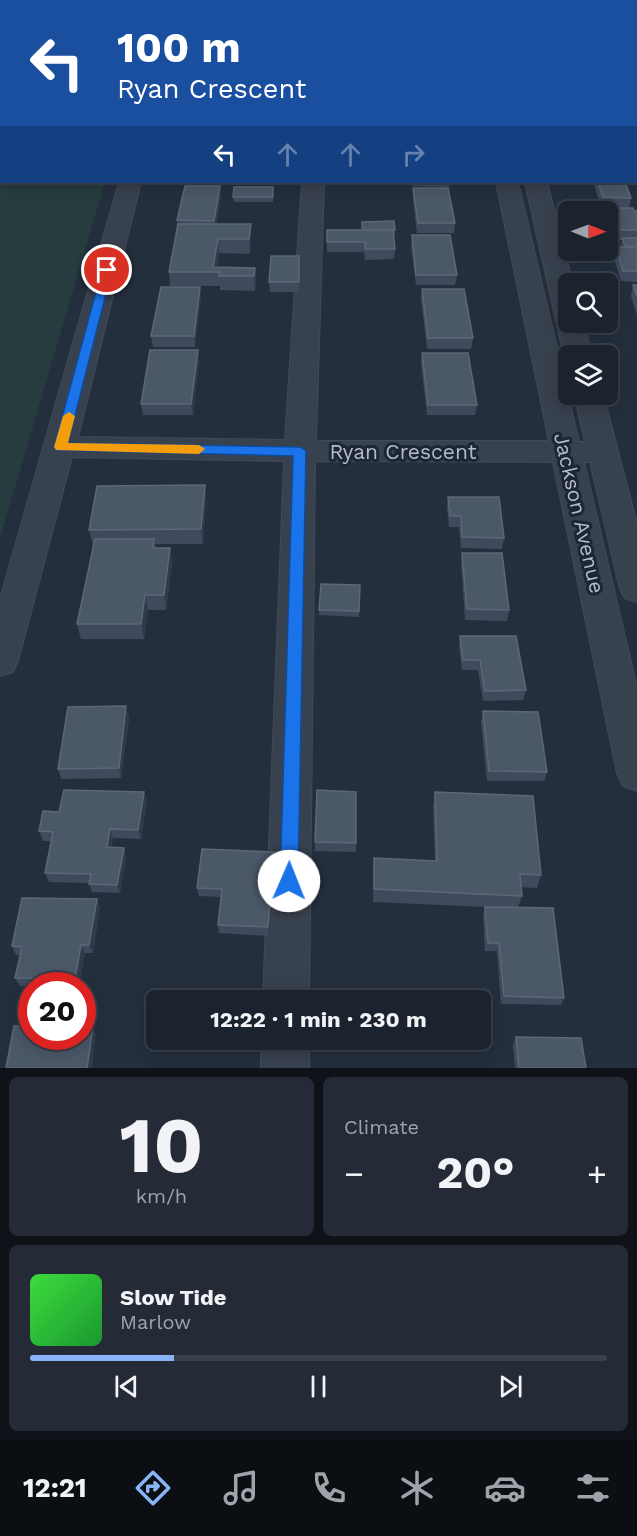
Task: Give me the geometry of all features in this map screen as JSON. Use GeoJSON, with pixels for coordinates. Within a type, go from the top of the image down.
{"type":"FeatureCollection","features":[{"type":"Feature","properties":{"kind":"street"},"geometry":{"type":"LineString","coordinates":[[1,652],[60,447],[130,183]]}},
{"type":"Feature","properties":{"kind":"street"},"geometry":{"type":"LineString","coordinates":[[286,990],[300,451],[313,183]]}},
{"type":"Feature","properties":{"kind":"street","name":"Jackson Avenue"},"geometry":{"type":"LineString","coordinates":[[507,183],[637,773]]}},
{"type":"Feature","properties":{"kind":"street"},"geometry":{"type":"LineString","coordinates":[[536,183],[558,274]]}},
{"type":"Feature","properties":{"kind":"street","name":"Jackson Avenue"},"geometry":{"type":"LineString","coordinates":[[591,405],[637,589]]}},
{"type":"Feature","properties":{"kind":"street","name":"Ryan Crescent"},"geometry":{"type":"LineString","coordinates":[[60,447],[603,453]]}},
{"type":"Feature","properties":{"kind":"street"},"geometry":{"type":"LineString","coordinates":[[285,1050],[285,1068]]}},
{"type":"Feature","properties":{"kind":"green space"},"geometry":{"type":"Polygon","coordinates":[[[0,183],[105,183],[0,538],[0,183]]]}},
{"type":"Feature","properties":{"kind":"building"},"geometry":{"type":"Polygon","coordinates":[[[598,183],[625,183],[631,198],[603,197],[598,183]]]}},
{"type":"Feature","properties":{"kind":"building"},"geometry":{"type":"Polygon","coordinates":[[[185,186],[220,186],[214,221],[177,220],[185,186]]]}},
{"type":"Feature","properties":{"kind":"building"},"geometry":{"type":"Polygon","coordinates":[[[234,187],[273,187],[273,197],[233,197],[234,187]]]}},
{"type":"Feature","properties":{"kind":"building"},"geometry":{"type":"Polygon","coordinates":[[[413,188],[448,188],[455,223],[418,223],[413,188]]]}},
{"type":"Feature","properties":{"kind":"building"},"geometry":{"type":"Polygon","coordinates":[[[618,208],[633,208],[637,211],[637,230],[618,230],[618,208]]]}},
{"type":"Feature","properties":{"kind":"building"},"geometry":{"type":"Polygon","coordinates":[[[394,221],[395,230],[362,230],[362,222],[394,221]]]}},
{"type":"Feature","properties":{"kind":"building"},"geometry":{"type":"Polygon","coordinates":[[[178,224],[251,224],[249,239],[218,239],[213,267],[255,268],[254,276],[219,276],[220,272],[169,272],[178,224]]]}},
{"type":"Feature","properties":{"kind":"building"},"geometry":{"type":"Polygon","coordinates":[[[327,230],[393,230],[395,249],[365,249],[365,242],[327,242],[327,230]]]}},
{"type":"Feature","properties":{"kind":"building"},"geometry":{"type":"Polygon","coordinates":[[[412,235],[450,235],[457,275],[416,275],[412,235]]]}},
{"type":"Feature","properties":{"kind":"building"},"geometry":{"type":"Polygon","coordinates":[[[622,238],[637,238],[637,246],[625,246],[622,238]]]}},
{"type":"Feature","properties":{"kind":"building"},"geometry":{"type":"Polygon","coordinates":[[[618,247],[637,248],[637,271],[623,271],[618,247]]]}},
{"type":"Feature","properties":{"kind":"building"},"geometry":{"type":"Polygon","coordinates":[[[271,256],[299,256],[299,282],[269,282],[271,256]]]}},
{"type":"Feature","properties":{"kind":"building"},"geometry":{"type":"Polygon","coordinates":[[[161,287],[200,287],[194,336],[151,336],[161,287]]]}},
{"type":"Feature","properties":{"kind":"building"},"geometry":{"type":"Polygon","coordinates":[[[422,289],[464,289],[473,338],[428,338],[422,289]]]}},
{"type":"Feature","properties":{"kind":"building"},"geometry":{"type":"Polygon","coordinates":[[[150,350],[198,350],[191,404],[141,404],[150,350]]]}},
{"type":"Feature","properties":{"kind":"building"},"geometry":{"type":"Polygon","coordinates":[[[422,353],[468,353],[477,405],[428,405],[422,353]]]}},
{"type":"Feature","properties":{"kind":"building"},"geometry":{"type":"Polygon","coordinates":[[[205,485],[201,529],[89,530],[97,486],[205,485]]]}},
{"type":"Feature","properties":{"kind":"building"},"geometry":{"type":"Polygon","coordinates":[[[448,497],[499,497],[504,538],[462,537],[461,516],[450,516],[448,497]]]}},
{"type":"Feature","properties":{"kind":"building"},"geometry":{"type":"Polygon","coordinates":[[[95,539],[154,539],[153,548],[170,548],[164,595],[145,595],[141,624],[77,624],[95,539]]]}},
{"type":"Feature","properties":{"kind":"building"},"geometry":{"type":"Polygon","coordinates":[[[462,553],[502,553],[509,610],[467,609],[462,553]]]}},
{"type":"Feature","properties":{"kind":"building"},"geometry":{"type":"Polygon","coordinates":[[[321,584],[360,585],[359,611],[319,610],[321,584]]]}},
{"type":"Feature","properties":{"kind":"building"},"geometry":{"type":"Polygon","coordinates":[[[460,636],[516,636],[526,690],[485,691],[480,660],[463,660],[460,636]]]}},
{"type":"Feature","properties":{"kind":"building"},"geometry":{"type":"Polygon","coordinates":[[[126,706],[119,768],[58,769],[68,707],[126,706]]]}},
{"type":"Feature","properties":{"kind":"building"},"geometry":{"type":"Polygon","coordinates":[[[483,711],[538,712],[547,772],[489,771],[483,711]]]}},
{"type":"Feature","properties":{"kind":"building"},"geometry":{"type":"Polygon","coordinates":[[[64,790],[144,792],[138,830],[110,829],[107,847],[124,848],[117,885],[89,884],[91,874],[45,873],[53,832],[39,831],[43,811],[59,812],[64,790]]]}},
{"type":"Feature","properties":{"kind":"building"},"geometry":{"type":"Polygon","coordinates":[[[317,790],[356,792],[356,843],[315,842],[317,790]]]}},
{"type":"Feature","properties":{"kind":"building"},"geometry":{"type":"Polygon","coordinates":[[[435,792],[533,796],[541,875],[520,874],[522,896],[374,889],[374,858],[437,861],[435,792]]]}},
{"type":"Feature","properties":{"kind":"building"},"geometry":{"type":"Polygon","coordinates":[[[202,849],[274,852],[268,927],[218,925],[222,889],[197,888],[202,849]]]}},
{"type":"Feature","properties":{"kind":"building"},"geometry":{"type":"Polygon","coordinates":[[[22,898],[97,899],[89,945],[81,945],[76,972],[18,972],[18,978],[15,978],[22,947],[12,946],[22,898]]]}},
{"type":"Feature","properties":{"kind":"building"},"geometry":{"type":"Polygon","coordinates":[[[485,907],[553,908],[564,998],[504,996],[499,943],[488,943],[485,907]]]}},
{"type":"Feature","properties":{"kind":"building"},"geometry":{"type":"Polygon","coordinates":[[[14,1026],[18,1026],[18,1050],[90,1050],[87,1068],[6,1068],[14,1026]]]}},
{"type":"Feature","properties":{"kind":"building"},"geometry":{"type":"Polygon","coordinates":[[[516,1037],[581,1038],[586,1068],[519,1068],[516,1037]]]}},
{"type":"Feature","properties":{"kind":"slow traffic"},"geometry":{"type":"LineString","coordinates":[[69,416],[60,447],[199,449]]}},
{"type":"Feature","properties":{"kind":"route"},"geometry":{"type":"LineString","coordinates":[[107,270],[60,447],[300,451],[289,881]]}}]}
